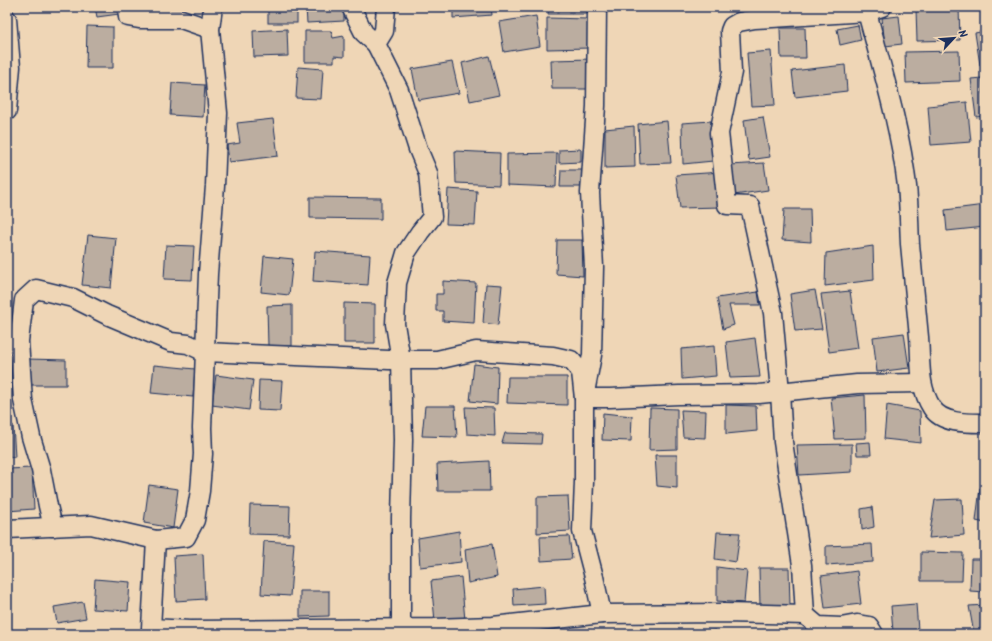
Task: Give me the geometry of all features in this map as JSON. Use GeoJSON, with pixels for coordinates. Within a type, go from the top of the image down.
{"type":"FeatureCollection","features":[{"type":"Feature","properties":{"kind":"street"},"geometry":{"type":"LineString","coordinates":[[128,7],[128,16],[139,18],[181,19],[210,29]]}},
{"type":"Feature","properties":{"kind":"street"},"geometry":{"type":"LineString","coordinates":[[7,529],[91,525],[156,540],[186,537],[195,520],[200,491],[203,454],[202,428],[208,274],[215,186],[218,113],[210,29],[213,7]]}},
{"type":"Feature","properties":{"kind":"street"},"geometry":{"type":"LineString","coordinates":[[351,7],[364,33],[376,44],[399,90],[418,149],[428,173],[432,217],[406,253],[397,283],[395,324],[401,360],[403,440],[401,628]]}},
{"type":"Feature","properties":{"kind":"street"},"geometry":{"type":"LineString","coordinates":[[376,44],[384,31],[386,7]]}},
{"type":"Feature","properties":{"kind":"street"},"geometry":{"type":"LineString","coordinates":[[584,398],[592,355],[594,267],[590,193],[596,106],[597,7]]}},
{"type":"Feature","properties":{"kind":"street"},"geometry":{"type":"LineString","coordinates":[[804,615],[802,565],[783,442],[773,313],[750,206],[727,205],[719,133],[732,72],[730,31],[732,26],[739,22],[755,19],[874,9],[907,186],[910,244],[922,383],[926,397],[933,410],[940,416],[958,422],[985,423]]}},
{"type":"Feature","properties":{"kind":"street"},"geometry":{"type":"LineString","coordinates":[[7,19],[10,67],[7,111]]}},
{"type":"Feature","properties":{"kind":"street"},"geometry":{"type":"LineString","coordinates":[[54,527],[23,400],[19,341],[24,300],[36,289],[73,298],[107,316],[171,342],[188,344],[205,352],[389,360],[437,360],[476,351],[553,356],[571,360],[581,372],[584,398],[584,482],[582,531],[602,614]]}},
{"type":"Feature","properties":{"kind":"street"},"geometry":{"type":"LineString","coordinates":[[584,398],[759,394],[857,384],[922,383]]}},
{"type":"Feature","properties":{"kind":"street"},"geometry":{"type":"LineString","coordinates":[[156,540],[151,631],[370,631],[401,628],[493,626],[602,614],[724,613],[804,615],[818,626],[841,627],[857,624],[869,626],[874,634]]}},
{"type":"Feature","properties":{"kind":"building"},"geometry":{"type":"Polygon","coordinates":[[[95,7],[118,7],[119,14],[97,17],[95,7]]]}},
{"type":"Feature","properties":{"kind":"building"},"geometry":{"type":"Polygon","coordinates":[[[268,7],[297,7],[297,23],[268,23],[268,7]]]}},
{"type":"Feature","properties":{"kind":"building"},"geometry":{"type":"Polygon","coordinates":[[[344,7],[344,21],[307,23],[306,8],[344,7]]]}},
{"type":"Feature","properties":{"kind":"building"},"geometry":{"type":"Polygon","coordinates":[[[453,7],[491,7],[492,15],[453,18],[453,7]]]}},
{"type":"Feature","properties":{"kind":"building"},"geometry":{"type":"Polygon","coordinates":[[[549,7],[587,7],[587,14],[548,14],[549,7]]]}},
{"type":"Feature","properties":{"kind":"building"},"geometry":{"type":"Polygon","coordinates":[[[959,8],[960,40],[917,41],[916,9],[959,8]]]}},
{"type":"Feature","properties":{"kind":"building"},"geometry":{"type":"Polygon","coordinates":[[[536,16],[540,46],[504,52],[499,22],[536,16]]]}},
{"type":"Feature","properties":{"kind":"building"},"geometry":{"type":"Polygon","coordinates":[[[899,16],[902,44],[885,46],[882,18],[899,16]]]}},
{"type":"Feature","properties":{"kind":"building"},"geometry":{"type":"Polygon","coordinates":[[[547,18],[588,19],[590,48],[547,49],[547,18]]]}},
{"type":"Feature","properties":{"kind":"building"},"geometry":{"type":"Polygon","coordinates":[[[858,25],[861,40],[840,45],[837,29],[858,25]]]}},
{"type":"Feature","properties":{"kind":"building"},"geometry":{"type":"Polygon","coordinates":[[[87,26],[113,27],[113,68],[86,68],[87,26]]]}},
{"type":"Feature","properties":{"kind":"building"},"geometry":{"type":"Polygon","coordinates":[[[780,28],[805,28],[806,58],[781,58],[780,28]]]}},
{"type":"Feature","properties":{"kind":"building"},"geometry":{"type":"Polygon","coordinates":[[[287,29],[288,56],[254,57],[253,31],[287,29]]]}},
{"type":"Feature","properties":{"kind":"building"},"geometry":{"type":"Polygon","coordinates":[[[305,31],[331,31],[333,38],[344,36],[344,57],[334,56],[334,62],[305,62],[305,31]]]}},
{"type":"Feature","properties":{"kind":"building"},"geometry":{"type":"Polygon","coordinates":[[[985,31],[985,64],[980,65],[975,33],[985,31]]]}},
{"type":"Feature","properties":{"kind":"building"},"geometry":{"type":"Polygon","coordinates":[[[771,51],[775,105],[751,106],[747,53],[771,51]]]}},
{"type":"Feature","properties":{"kind":"building"},"geometry":{"type":"Polygon","coordinates":[[[959,51],[960,81],[906,83],[905,52],[959,51]]]}},
{"type":"Feature","properties":{"kind":"building"},"geometry":{"type":"Polygon","coordinates":[[[489,56],[499,95],[470,101],[462,63],[489,56]]]}},
{"type":"Feature","properties":{"kind":"building"},"geometry":{"type":"Polygon","coordinates":[[[593,59],[592,89],[552,89],[551,60],[593,59]]]}},
{"type":"Feature","properties":{"kind":"building"},"geometry":{"type":"Polygon","coordinates":[[[452,62],[459,93],[418,100],[412,69],[452,62]]]}},
{"type":"Feature","properties":{"kind":"building"},"geometry":{"type":"Polygon","coordinates":[[[845,65],[847,91],[795,97],[792,71],[845,65]]]}},
{"type":"Feature","properties":{"kind":"building"},"geometry":{"type":"Polygon","coordinates":[[[298,67],[323,69],[321,99],[296,98],[298,67]]]}},
{"type":"Feature","properties":{"kind":"building"},"geometry":{"type":"Polygon","coordinates":[[[982,78],[985,116],[976,117],[971,79],[982,78]]]}},
{"type":"Feature","properties":{"kind":"building"},"geometry":{"type":"Polygon","coordinates":[[[172,83],[205,85],[203,117],[170,115],[172,83]]]}},
{"type":"Feature","properties":{"kind":"building"},"geometry":{"type":"Polygon","coordinates":[[[967,102],[971,142],[931,145],[928,106],[967,102]]]}},
{"type":"Feature","properties":{"kind":"building"},"geometry":{"type":"Polygon","coordinates":[[[763,117],[770,157],[749,160],[744,120],[763,117]]]}},
{"type":"Feature","properties":{"kind":"building"},"geometry":{"type":"Polygon","coordinates":[[[273,119],[278,156],[229,162],[227,145],[240,143],[237,123],[273,119]]]}},
{"type":"Feature","properties":{"kind":"building"},"geometry":{"type":"Polygon","coordinates":[[[667,121],[671,163],[640,164],[638,124],[667,121]]]}},
{"type":"Feature","properties":{"kind":"building"},"geometry":{"type":"Polygon","coordinates":[[[711,121],[713,161],[683,164],[682,123],[711,121]]]}},
{"type":"Feature","properties":{"kind":"building"},"geometry":{"type":"Polygon","coordinates":[[[634,126],[635,167],[605,168],[605,129],[634,126]]]}},
{"type":"Feature","properties":{"kind":"building"},"geometry":{"type":"Polygon","coordinates":[[[581,149],[581,162],[559,163],[559,150],[581,149]]]}},
{"type":"Feature","properties":{"kind":"building"},"geometry":{"type":"Polygon","coordinates":[[[455,151],[500,153],[499,185],[456,183],[455,151]]]}},
{"type":"Feature","properties":{"kind":"building"},"geometry":{"type":"Polygon","coordinates":[[[557,153],[556,187],[507,185],[507,154],[557,153]]]}},
{"type":"Feature","properties":{"kind":"building"},"geometry":{"type":"Polygon","coordinates":[[[764,163],[768,190],[734,195],[730,165],[764,163]]]}},
{"type":"Feature","properties":{"kind":"building"},"geometry":{"type":"Polygon","coordinates":[[[561,170],[582,170],[583,187],[560,187],[561,170]]]}},
{"type":"Feature","properties":{"kind":"building"},"geometry":{"type":"Polygon","coordinates":[[[722,172],[721,207],[680,208],[676,175],[722,172]]]}},
{"type":"Feature","properties":{"kind":"building"},"geometry":{"type":"Polygon","coordinates":[[[448,189],[477,191],[475,225],[446,224],[448,189]]]}},
{"type":"Feature","properties":{"kind":"building"},"geometry":{"type":"Polygon","coordinates":[[[310,197],[381,198],[381,219],[310,218],[310,197]]]}},
{"type":"Feature","properties":{"kind":"building"},"geometry":{"type":"Polygon","coordinates":[[[985,205],[985,227],[947,231],[945,210],[985,205]]]}},
{"type":"Feature","properties":{"kind":"building"},"geometry":{"type":"Polygon","coordinates":[[[784,209],[810,209],[811,242],[782,240],[784,209]]]}},
{"type":"Feature","properties":{"kind":"building"},"geometry":{"type":"Polygon","coordinates":[[[88,235],[116,238],[111,288],[82,285],[88,235]]]}},
{"type":"Feature","properties":{"kind":"building"},"geometry":{"type":"Polygon","coordinates":[[[557,240],[582,240],[583,276],[556,274],[557,240]]]}},
{"type":"Feature","properties":{"kind":"building"},"geometry":{"type":"Polygon","coordinates":[[[166,245],[194,246],[192,280],[164,279],[166,245]]]}},
{"type":"Feature","properties":{"kind":"building"},"geometry":{"type":"Polygon","coordinates":[[[873,246],[874,280],[825,286],[826,253],[873,246]]]}},
{"type":"Feature","properties":{"kind":"building"},"geometry":{"type":"Polygon","coordinates":[[[315,251],[370,255],[368,285],[313,281],[315,251]]]}},
{"type":"Feature","properties":{"kind":"building"},"geometry":{"type":"Polygon","coordinates":[[[264,256],[293,259],[289,295],[261,292],[264,256]]]}},
{"type":"Feature","properties":{"kind":"building"},"geometry":{"type":"Polygon","coordinates":[[[443,281],[476,283],[474,323],[443,321],[443,311],[436,311],[436,294],[443,294],[443,281]]]}},
{"type":"Feature","properties":{"kind":"building"},"geometry":{"type":"Polygon","coordinates":[[[486,284],[502,285],[498,325],[483,323],[486,284]]]}},
{"type":"Feature","properties":{"kind":"building"},"geometry":{"type":"Polygon","coordinates":[[[815,290],[822,329],[795,331],[790,294],[815,290]]]}},
{"type":"Feature","properties":{"kind":"building"},"geometry":{"type":"Polygon","coordinates":[[[850,291],[858,348],[829,352],[821,294],[850,291]]]}},
{"type":"Feature","properties":{"kind":"building"},"geometry":{"type":"Polygon","coordinates":[[[758,292],[760,305],[729,305],[734,325],[723,329],[717,298],[758,292]]]}},
{"type":"Feature","properties":{"kind":"building"},"geometry":{"type":"Polygon","coordinates":[[[344,303],[375,304],[375,343],[344,343],[344,303]]]}},
{"type":"Feature","properties":{"kind":"building"},"geometry":{"type":"Polygon","coordinates":[[[292,305],[292,346],[268,346],[267,306],[292,305]]]}},
{"type":"Feature","properties":{"kind":"building"},"geometry":{"type":"Polygon","coordinates":[[[904,333],[909,368],[877,372],[873,337],[904,333]]]}},
{"type":"Feature","properties":{"kind":"building"},"geometry":{"type":"Polygon","coordinates":[[[755,338],[760,377],[730,378],[726,342],[755,338]]]}},
{"type":"Feature","properties":{"kind":"building"},"geometry":{"type":"Polygon","coordinates":[[[714,346],[716,376],[682,379],[681,349],[714,346]]]}},
{"type":"Feature","properties":{"kind":"building"},"geometry":{"type":"Polygon","coordinates":[[[27,359],[66,360],[66,385],[27,385],[27,359]]]}},
{"type":"Feature","properties":{"kind":"building"},"geometry":{"type":"Polygon","coordinates":[[[474,364],[498,367],[497,404],[470,401],[474,364]]]}},
{"type":"Feature","properties":{"kind":"building"},"geometry":{"type":"Polygon","coordinates":[[[154,365],[195,369],[193,397],[151,393],[154,365]]]}},
{"type":"Feature","properties":{"kind":"building"},"geometry":{"type":"Polygon","coordinates":[[[216,375],[253,380],[249,410],[212,405],[216,375]]]}},
{"type":"Feature","properties":{"kind":"building"},"geometry":{"type":"Polygon","coordinates":[[[508,377],[567,377],[567,405],[507,403],[508,377]]]}},
{"type":"Feature","properties":{"kind":"building"},"geometry":{"type":"Polygon","coordinates":[[[259,380],[282,381],[280,411],[258,410],[259,380]]]}},
{"type":"Feature","properties":{"kind":"building"},"geometry":{"type":"Polygon","coordinates":[[[865,395],[866,438],[835,439],[831,398],[865,395]]]}},
{"type":"Feature","properties":{"kind":"building"},"geometry":{"type":"Polygon","coordinates":[[[726,405],[756,406],[757,431],[726,434],[726,405]]]}},
{"type":"Feature","properties":{"kind":"building"},"geometry":{"type":"Polygon","coordinates":[[[887,405],[920,411],[921,443],[884,439],[887,405]]]}},
{"type":"Feature","properties":{"kind":"building"},"geometry":{"type":"Polygon","coordinates":[[[425,406],[455,406],[457,437],[422,436],[425,406]]]}},
{"type":"Feature","properties":{"kind":"building"},"geometry":{"type":"Polygon","coordinates":[[[465,407],[494,408],[495,436],[467,434],[465,407]]]}},
{"type":"Feature","properties":{"kind":"building"},"geometry":{"type":"Polygon","coordinates":[[[650,408],[677,409],[677,449],[649,450],[650,408]]]}},
{"type":"Feature","properties":{"kind":"building"},"geometry":{"type":"Polygon","coordinates":[[[681,410],[706,411],[705,438],[683,437],[681,410]]]}},
{"type":"Feature","properties":{"kind":"building"},"geometry":{"type":"Polygon","coordinates":[[[603,413],[632,416],[631,441],[602,440],[603,413]]]}},
{"type":"Feature","properties":{"kind":"building"},"geometry":{"type":"Polygon","coordinates":[[[13,425],[15,457],[7,458],[7,426],[13,425]]]}},
{"type":"Feature","properties":{"kind":"building"},"geometry":{"type":"Polygon","coordinates":[[[505,433],[542,434],[541,444],[502,443],[505,433]]]}},
{"type":"Feature","properties":{"kind":"building"},"geometry":{"type":"Polygon","coordinates":[[[870,442],[871,455],[857,455],[856,443],[870,442]]]}},
{"type":"Feature","properties":{"kind":"building"},"geometry":{"type":"Polygon","coordinates":[[[852,444],[852,472],[799,475],[797,445],[852,444]]]}},
{"type":"Feature","properties":{"kind":"building"},"geometry":{"type":"Polygon","coordinates":[[[655,455],[677,455],[677,488],[657,486],[655,455]]]}},
{"type":"Feature","properties":{"kind":"building"},"geometry":{"type":"Polygon","coordinates":[[[489,461],[490,491],[438,491],[437,464],[489,461]]]}},
{"type":"Feature","properties":{"kind":"building"},"geometry":{"type":"Polygon","coordinates":[[[32,468],[34,509],[7,511],[7,469],[32,468]]]}},
{"type":"Feature","properties":{"kind":"building"},"geometry":{"type":"Polygon","coordinates":[[[149,485],[178,489],[173,528],[144,523],[149,485]]]}},
{"type":"Feature","properties":{"kind":"building"},"geometry":{"type":"Polygon","coordinates":[[[980,488],[985,489],[985,523],[976,521],[980,488]]]}},
{"type":"Feature","properties":{"kind":"building"},"geometry":{"type":"Polygon","coordinates":[[[568,496],[570,531],[537,533],[537,497],[568,496]]]}},
{"type":"Feature","properties":{"kind":"building"},"geometry":{"type":"Polygon","coordinates":[[[962,499],[964,535],[929,538],[935,500],[962,499]]]}},
{"type":"Feature","properties":{"kind":"building"},"geometry":{"type":"Polygon","coordinates":[[[250,505],[290,506],[289,535],[249,534],[250,505]]]}},
{"type":"Feature","properties":{"kind":"building"},"geometry":{"type":"Polygon","coordinates":[[[872,507],[874,527],[862,530],[861,509],[872,507]]]}},
{"type":"Feature","properties":{"kind":"building"},"geometry":{"type":"Polygon","coordinates":[[[459,531],[461,562],[420,567],[418,538],[459,531]]]}},
{"type":"Feature","properties":{"kind":"building"},"geometry":{"type":"Polygon","coordinates":[[[717,532],[740,533],[736,562],[715,559],[717,532]]]}},
{"type":"Feature","properties":{"kind":"building"},"geometry":{"type":"Polygon","coordinates":[[[569,536],[572,559],[541,561],[540,537],[569,536]]]}},
{"type":"Feature","properties":{"kind":"building"},"geometry":{"type":"Polygon","coordinates":[[[264,541],[294,543],[290,596],[261,594],[264,541]]]}},
{"type":"Feature","properties":{"kind":"building"},"geometry":{"type":"Polygon","coordinates":[[[492,544],[497,577],[468,583],[465,549],[492,544]]]}},
{"type":"Feature","properties":{"kind":"building"},"geometry":{"type":"Polygon","coordinates":[[[872,544],[873,562],[826,565],[826,546],[872,544]]]}},
{"type":"Feature","properties":{"kind":"building"},"geometry":{"type":"Polygon","coordinates":[[[921,552],[963,553],[962,581],[921,581],[921,552]]]}},
{"type":"Feature","properties":{"kind":"building"},"geometry":{"type":"Polygon","coordinates":[[[203,554],[205,599],[176,601],[174,556],[203,554]]]}},
{"type":"Feature","properties":{"kind":"building"},"geometry":{"type":"Polygon","coordinates":[[[971,559],[985,559],[985,592],[970,591],[971,559]]]}},
{"type":"Feature","properties":{"kind":"building"},"geometry":{"type":"Polygon","coordinates":[[[717,567],[747,571],[744,603],[717,601],[717,567]]]}},
{"type":"Feature","properties":{"kind":"building"},"geometry":{"type":"Polygon","coordinates":[[[759,568],[789,568],[790,606],[760,605],[759,568]]]}},
{"type":"Feature","properties":{"kind":"building"},"geometry":{"type":"Polygon","coordinates":[[[857,571],[861,604],[825,608],[821,576],[857,571]]]}},
{"type":"Feature","properties":{"kind":"building"},"geometry":{"type":"Polygon","coordinates":[[[461,577],[465,620],[435,621],[431,581],[461,577]]]}},
{"type":"Feature","properties":{"kind":"building"},"geometry":{"type":"Polygon","coordinates":[[[95,579],[130,582],[128,611],[93,609],[95,579]]]}},
{"type":"Feature","properties":{"kind":"building"},"geometry":{"type":"Polygon","coordinates":[[[544,586],[545,604],[514,606],[513,589],[544,586]]]}},
{"type":"Feature","properties":{"kind":"building"},"geometry":{"type":"Polygon","coordinates":[[[300,591],[329,591],[329,616],[300,617],[300,591]]]}},
{"type":"Feature","properties":{"kind":"building"},"geometry":{"type":"Polygon","coordinates":[[[83,602],[86,618],[57,623],[54,607],[83,602]]]}},
{"type":"Feature","properties":{"kind":"building"},"geometry":{"type":"Polygon","coordinates":[[[916,604],[918,630],[893,632],[891,606],[916,604]]]}},
{"type":"Feature","properties":{"kind":"building"},"geometry":{"type":"Polygon","coordinates":[[[985,605],[985,634],[974,634],[969,606],[985,605]]]}},
{"type":"Feature","properties":{"kind":"building"},"geometry":{"type":"Polygon","coordinates":[[[716,630],[716,634],[686,634],[685,632],[716,630]]]}}]}
